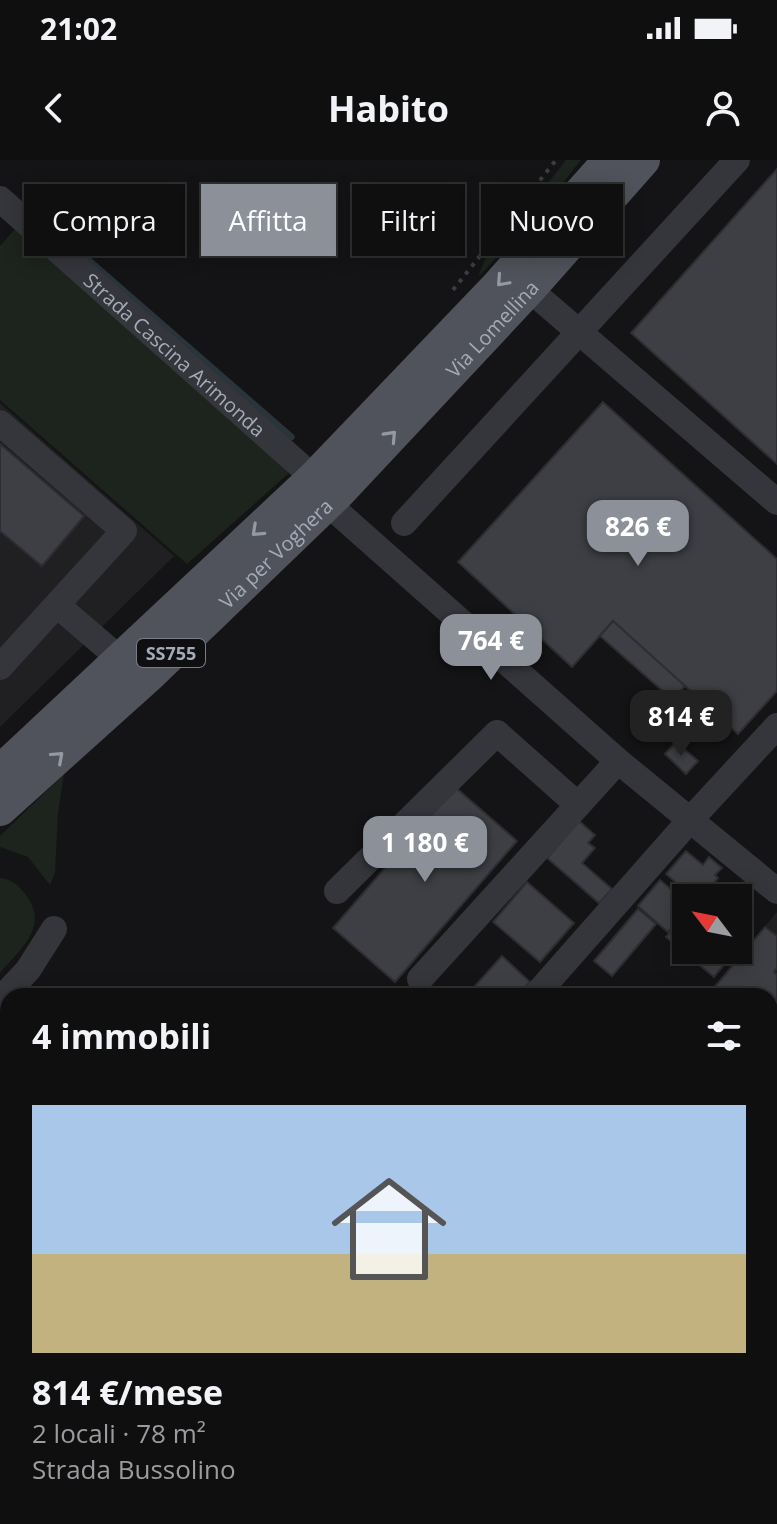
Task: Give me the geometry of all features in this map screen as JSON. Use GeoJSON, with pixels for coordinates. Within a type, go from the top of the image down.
{"type":"FeatureCollection","features":[{"type":"Feature","properties":{"kind":"main road","name":"Via Lomellina"},"geometry":{"type":"LineString","coordinates":[[326,491],[496,288],[610,160]]}},
{"type":"Feature","properties":{"kind":"main road","name":"Via Lomellina"},"geometry":{"type":"LineString","coordinates":[[326,491],[529,289],[643,160]]}},
{"type":"Feature","properties":{"kind":"main road","name":"Via per Voghera"},"geometry":{"type":"LineString","coordinates":[[0,772],[120,659],[326,491]]}},
{"type":"Feature","properties":{"kind":"main road","name":"Via per Voghera"},"geometry":{"type":"LineString","coordinates":[[0,809],[150,674],[326,491]]}},
{"type":"Feature","properties":{"kind":"street"},"geometry":{"type":"LineString","coordinates":[[404,523],[737,160]]}},
{"type":"Feature","properties":{"kind":"street","name":"Strada Cascina Arimonda"},"geometry":{"type":"LineString","coordinates":[[0,199],[326,491],[618,761],[777,891]]}},
{"type":"Feature","properties":{"kind":"street"},"geometry":{"type":"LineString","coordinates":[[529,289],[777,502]]}},
{"type":"Feature","properties":{"kind":"street"},"geometry":{"type":"LineString","coordinates":[[0,423],[124,531],[0,667]]}},
{"type":"Feature","properties":{"kind":"street"},"geometry":{"type":"LineString","coordinates":[[57,605],[120,659]]}},
{"type":"Feature","properties":{"kind":"street"},"geometry":{"type":"LineString","coordinates":[[542,988],[777,726]]}},
{"type":"Feature","properties":{"kind":"street"},"geometry":{"type":"LineString","coordinates":[[337,891],[497,733],[578,805]]}},
{"type":"Feature","properties":{"kind":"street"},"geometry":{"type":"LineString","coordinates":[[420,979],[618,761]]}},
{"type":"Feature","properties":{"kind":"street"},"geometry":{"type":"LineString","coordinates":[[11,988],[28,970],[54,929]]}},
{"type":"Feature","properties":{"kind":"shaded area"},"geometry":{"type":"Polygon","coordinates":[[[566,160],[581,160],[562,184],[547,184],[566,160]]]}},
{"type":"Feature","properties":{"kind":"shaded area"},"geometry":{"type":"Polygon","coordinates":[[[21,222],[24,225],[24,256],[57,256],[289,473],[187,564],[0,400],[0,246],[21,222]]]}},
{"type":"Feature","properties":{"kind":"shaded area"},"geometry":{"type":"Polygon","coordinates":[[[498,256],[478,277],[486,257],[498,256]]]}},
{"type":"Feature","properties":{"kind":"shaded area"},"geometry":{"type":"Polygon","coordinates":[[[0,403],[174,556],[0,727],[0,403]]]}},
{"type":"Feature","properties":{"kind":"shaded area"},"geometry":{"type":"Polygon","coordinates":[[[64,774],[58,813],[55,873],[50,885],[28,857],[0,847],[0,836],[64,774]]]}},
{"type":"Feature","properties":{"kind":"shaded area"},"geometry":{"type":"Polygon","coordinates":[[[0,878],[12,881],[21,889],[33,907],[35,917],[30,937],[0,973],[0,878]]]}},
{"type":"Feature","properties":{"kind":"shaded area"},"geometry":{"type":"Polygon","coordinates":[[[777,912],[777,988],[713,988],[733,964],[752,964],[752,942],[777,912]]]}},
{"type":"Feature","properties":{"kind":"building"},"geometry":{"type":"Polygon","coordinates":[[[777,169],[777,464],[631,333],[777,169]]]}},
{"type":"Feature","properties":{"kind":"building"},"geometry":{"type":"Polygon","coordinates":[[[603,402],[777,559],[777,691],[738,734],[613,621],[572,667],[458,562],[603,402]]]}},
{"type":"Feature","properties":{"kind":"building"},"geometry":{"type":"Polygon","coordinates":[[[0,444],[84,516],[42,566],[0,531],[0,444]]]}},
{"type":"Feature","properties":{"kind":"building"},"geometry":{"type":"Polygon","coordinates":[[[613,621],[685,686],[673,700],[600,636],[613,621]]]}},
{"type":"Feature","properties":{"kind":"building"},"geometry":{"type":"Polygon","coordinates":[[[676,742],[698,761],[686,774],[665,754],[676,742]]]}},
{"type":"Feature","properties":{"kind":"building"},"geometry":{"type":"Polygon","coordinates":[[[455,787],[517,841],[395,982],[333,928],[455,787]]]}},
{"type":"Feature","properties":{"kind":"building"},"geometry":{"type":"Polygon","coordinates":[[[579,821],[595,835],[588,843],[595,848],[582,863],[612,889],[599,903],[547,858],[579,821]]]}},
{"type":"Feature","properties":{"kind":"building"},"geometry":{"type":"Polygon","coordinates":[[[686,851],[703,865],[709,857],[722,868],[715,875],[718,878],[713,884],[678,884],[666,874],[686,851]]]}},
{"type":"Feature","properties":{"kind":"building"},"geometry":{"type":"Polygon","coordinates":[[[660,880],[672,890],[672,927],[668,932],[638,906],[660,880]]]}},
{"type":"Feature","properties":{"kind":"building"},"geometry":{"type":"Polygon","coordinates":[[[527,882],[574,923],[540,962],[493,922],[527,882]]]}},
{"type":"Feature","properties":{"kind":"building"},"geometry":{"type":"Polygon","coordinates":[[[638,909],[656,924],[612,976],[594,961],[638,909]]]}},
{"type":"Feature","properties":{"kind":"building"},"geometry":{"type":"Polygon","coordinates":[[[765,927],[777,936],[777,968],[774,972],[777,988],[714,988],[734,964],[752,964],[752,942],[765,927]]]}},
{"type":"Feature","properties":{"kind":"building"},"geometry":{"type":"Polygon","coordinates":[[[502,956],[530,982],[524,988],[473,988],[502,956]]]}},
{"type":"Feature","properties":{"kind":"building"},"geometry":{"type":"Polygon","coordinates":[[[698,964],[725,964],[714,977],[698,964]]]}},
{"type":"Feature","properties":{"kind":"waterway"},"geometry":{"type":"LineString","coordinates":[[84,256],[291,437]]}}]}
